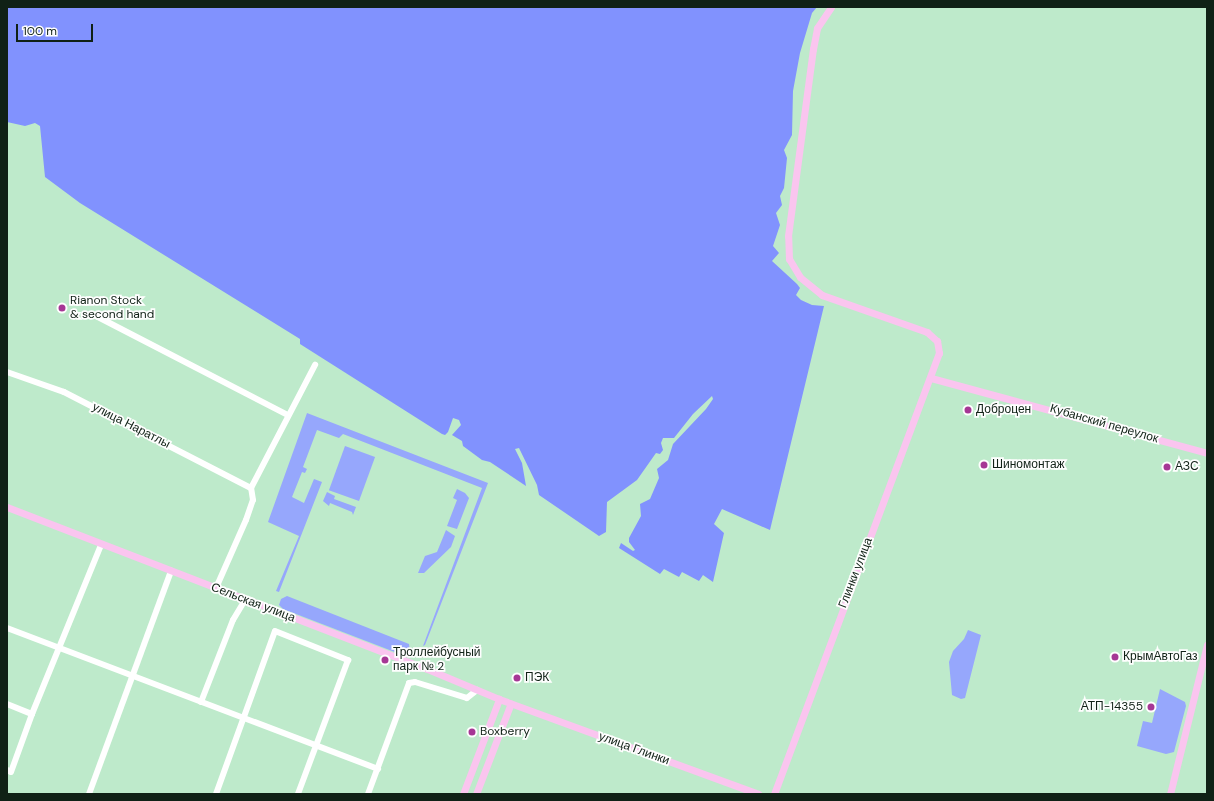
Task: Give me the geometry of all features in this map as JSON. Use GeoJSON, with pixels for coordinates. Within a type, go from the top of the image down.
{"type":"FeatureCollection","features":[{"type":"Feature","properties":{"kind":"main road","name":"Глинки улица"},"geometry":{"type":"LineString","coordinates":[[774,794],[827,647],[931,378],[939,353],[937,341],[927,332],[822,295],[800,277],[790,259],[788,236],[812,49],[817,28],[831,7]]}},
{"type":"Feature","properties":{"kind":"main road","name":"Кубанский переулок"},"geometry":{"type":"LineString","coordinates":[[931,378],[1207,453]]}},
{"type":"Feature","properties":{"kind":"main road","name":"Сельская улица"},"geometry":{"type":"LineString","coordinates":[[7,507],[101,545],[216,588],[499,699]]}},
{"type":"Feature","properties":{"kind":"main road"},"geometry":{"type":"LineString","coordinates":[[1170,794],[1207,644]]}},
{"type":"Feature","properties":{"kind":"main road"},"geometry":{"type":"LineString","coordinates":[[463,794],[499,699]]}},
{"type":"Feature","properties":{"kind":"main road","name":"улица Глинки"},"geometry":{"type":"LineString","coordinates":[[499,699],[758,794]]}},
{"type":"Feature","properties":{"kind":"main road"},"geometry":{"type":"LineString","coordinates":[[476,794],[511,703]]}},
{"type":"Feature","properties":{"kind":"street"},"geometry":{"type":"LineString","coordinates":[[96,316],[288,416]]}},
{"type":"Feature","properties":{"kind":"street"},"geometry":{"type":"LineString","coordinates":[[216,588],[246,520],[253,500],[251,488],[315,365]]}},
{"type":"Feature","properties":{"kind":"street","name":"улица Наратлы"},"geometry":{"type":"LineString","coordinates":[[7,372],[64,392],[251,488]]}},
{"type":"Feature","properties":{"kind":"street"},"geometry":{"type":"LineString","coordinates":[[7,770],[11,772],[58,648],[101,545]]}},
{"type":"Feature","properties":{"kind":"street"},"geometry":{"type":"LineString","coordinates":[[89,794],[131,676],[171,571]]}},
{"type":"Feature","properties":{"kind":"street"},"geometry":{"type":"LineString","coordinates":[[201,702],[233,620],[246,600]]}},
{"type":"Feature","properties":{"kind":"street"},"geometry":{"type":"LineString","coordinates":[[7,628],[131,676],[242,716],[378,769]]}},
{"type":"Feature","properties":{"kind":"street"},"geometry":{"type":"LineString","coordinates":[[216,794],[242,716],[275,631],[348,660],[298,794]]}},
{"type":"Feature","properties":{"kind":"street"},"geometry":{"type":"LineString","coordinates":[[368,794],[409,682],[415,682],[467,698],[477,690]]}},
{"type":"Feature","properties":{"kind":"street"},"geometry":{"type":"LineString","coordinates":[[7,704],[32,714]]}},
{"type":"Feature","properties":{"kind":"shaded area"},"geometry":{"type":"Polygon","coordinates":[[[7,7],[817,7],[812,13],[800,53],[793,91],[792,135],[784,150],[787,158],[784,188],[780,196],[782,205],[776,213],[780,225],[773,246],[779,253],[772,261],[800,288],[796,295],[801,300],[812,305],[824,306],[770,530],[722,509],[714,524],[724,533],[713,582],[703,575],[699,581],[682,572],[679,577],[664,569],[660,574],[619,548],[621,543],[633,551],[635,550],[629,542],[629,538],[641,516],[640,504],[650,499],[659,478],[657,469],[668,460],[673,444],[706,409],[713,399],[712,396],[693,414],[674,438],[663,438],[661,443],[663,450],[660,454],[656,453],[637,480],[607,502],[606,532],[599,536],[539,495],[537,485],[519,448],[515,449],[522,463],[526,486],[490,462],[482,460],[463,446],[462,441],[452,435],[461,425],[459,420],[453,418],[448,432],[445,435],[442,434],[300,344],[300,339],[80,203],[45,177],[40,126],[35,123],[25,126],[7,122],[7,7]]]}},
{"type":"Feature","properties":{"kind":"shaded area"},"geometry":{"type":"Polygon","coordinates":[[[307,413],[488,483],[425,645],[423,646],[482,488],[343,434],[339,438],[317,430],[303,467],[307,469],[305,473],[302,472],[292,497],[304,503],[314,479],[322,482],[279,592],[276,591],[299,536],[268,522],[307,413]]]}},
{"type":"Feature","properties":{"kind":"shaded area"},"geometry":{"type":"Polygon","coordinates":[[[345,446],[375,457],[359,501],[329,490],[345,446]]]}},
{"type":"Feature","properties":{"kind":"shaded area"},"geometry":{"type":"Polygon","coordinates":[[[457,489],[465,493],[469,498],[457,529],[447,526],[457,500],[453,498],[457,489]]]}},
{"type":"Feature","properties":{"kind":"shaded area"},"geometry":{"type":"Polygon","coordinates":[[[327,492],[335,496],[334,499],[356,507],[353,515],[352,512],[330,503],[329,506],[323,501],[327,492]]]}},
{"type":"Feature","properties":{"kind":"shaded area"},"geometry":{"type":"Polygon","coordinates":[[[446,530],[455,536],[451,547],[424,573],[418,573],[425,556],[437,552],[446,530]]]}},
{"type":"Feature","properties":{"kind":"shaded area"},"geometry":{"type":"Polygon","coordinates":[[[287,596],[409,644],[410,652],[405,656],[283,609],[279,605],[281,599],[287,596]]]}},
{"type":"Feature","properties":{"kind":"shaded area"},"geometry":{"type":"Polygon","coordinates":[[[968,630],[981,635],[965,698],[961,699],[952,695],[949,662],[953,651],[964,639],[968,630]]]}},
{"type":"Feature","properties":{"kind":"shaded area"},"geometry":{"type":"Polygon","coordinates":[[[1160,689],[1185,702],[1186,706],[1174,752],[1166,754],[1137,746],[1143,721],[1152,723],[1160,689]]]}},
{"type":"Feature","properties":{"kind":"place","name":"Rianon Stock & second hand"},"geometry":{"type":"Point","coordinates":[62,308]}},
{"type":"Feature","properties":{"kind":"place","name":"Доброцен"},"geometry":{"type":"Point","coordinates":[968,410]}},
{"type":"Feature","properties":{"kind":"place","name":"Шиномонтаж"},"geometry":{"type":"Point","coordinates":[984,465]}},
{"type":"Feature","properties":{"kind":"place","name":"АЗС"},"geometry":{"type":"Point","coordinates":[1167,467]}},
{"type":"Feature","properties":{"kind":"place","name":"КрымАвтоГаз"},"geometry":{"type":"Point","coordinates":[1115,657]}},
{"type":"Feature","properties":{"kind":"place","name":"Троллейбусный парк № 2"},"geometry":{"type":"Point","coordinates":[385,660]}},
{"type":"Feature","properties":{"kind":"place","name":"ПЭК"},"geometry":{"type":"Point","coordinates":[517,678]}},
{"type":"Feature","properties":{"kind":"place","name":"АТП-14355"},"geometry":{"type":"Point","coordinates":[1151,707]}},
{"type":"Feature","properties":{"kind":"place","name":"Boxberry"},"geometry":{"type":"Point","coordinates":[472,732]}}]}
